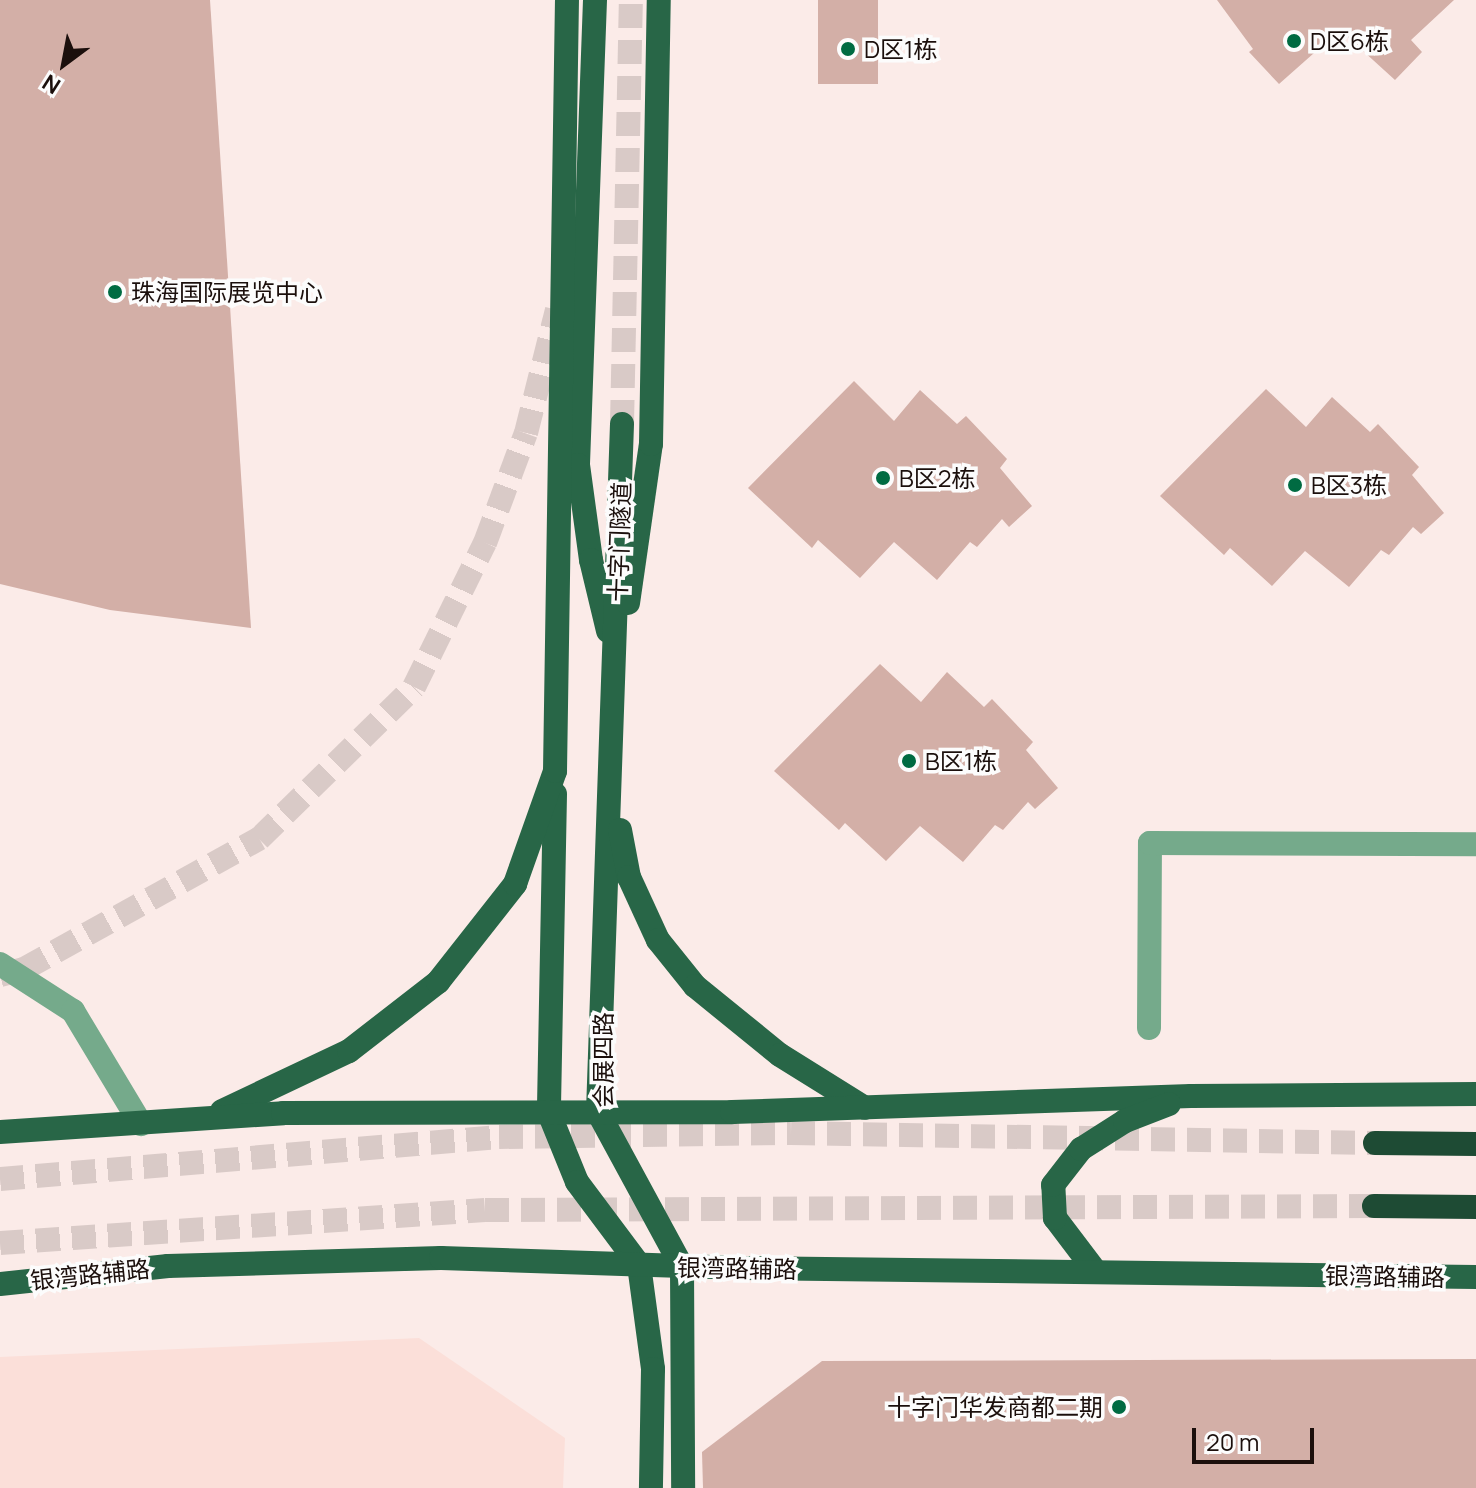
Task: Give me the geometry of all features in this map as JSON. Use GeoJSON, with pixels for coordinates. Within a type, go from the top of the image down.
{"type":"FeatureCollection","features":[{"type":"Feature","properties":{"kind":"highway"},"geometry":{"type":"LineString","coordinates":[[1375,1143],[1476,1144]]}},
{"type":"Feature","properties":{"kind":"highway"},"geometry":{"type":"LineString","coordinates":[[1374,1206],[1476,1207]]}},
{"type":"Feature","properties":{"kind":"main road"},"geometry":{"type":"LineString","coordinates":[[567,0],[549,1113],[577,1182],[639,1265],[653,1369],[651,1488]]}},
{"type":"Feature","properties":{"kind":"main road"},"geometry":{"type":"LineString","coordinates":[[595,0],[578,465],[591,560],[615,660]]}},
{"type":"Feature","properties":{"kind":"main road"},"geometry":{"type":"LineString","coordinates":[[615,660],[646,505],[651,444],[659,0]]}},
{"type":"Feature","properties":{"kind":"main road","name":"十字门隧道"},"geometry":{"type":"LineString","coordinates":[[615,660],[622,424]]}},
{"type":"Feature","properties":{"kind":"main road","name":"会展四路"},"geometry":{"type":"LineString","coordinates":[[615,660],[613,792],[598,1112],[682,1267],[683,1488]]}},
{"type":"Feature","properties":{"kind":"main road"},"geometry":{"type":"LineString","coordinates":[[201,1119],[349,1051],[438,982],[515,884],[555,771]]}},
{"type":"Feature","properties":{"kind":"main road"},"geometry":{"type":"LineString","coordinates":[[613,792],[629,877],[658,940],[686,975],[780,1055],[865,1108]]}},
{"type":"Feature","properties":{"kind":"main road"},"geometry":{"type":"LineString","coordinates":[[0,1132],[283,1113],[865,1108],[1191,1096],[1476,1094]]}},
{"type":"Feature","properties":{"kind":"main road"},"geometry":{"type":"LineString","coordinates":[[1096,1272],[1055,1218],[1053,1185],[1081,1149],[1125,1121],[1191,1096]]}},
{"type":"Feature","properties":{"kind":"main road","name":"银湾路辅路"},"geometry":{"type":"LineString","coordinates":[[0,1284],[168,1266],[441,1258],[682,1267],[1476,1277]]}},
{"type":"Feature","properties":{"kind":"lane"},"geometry":{"type":"LineString","coordinates":[[1149,1028],[1150,843],[1476,844]]}},
{"type":"Feature","properties":{"kind":"lane"},"geometry":{"type":"LineString","coordinates":[[0,964],[73,1011],[141,1124]]}},
{"type":"Feature","properties":{"kind":"shaded area"},"geometry":{"type":"Polygon","coordinates":[[[419,1338],[565,1438],[563,1488],[0,1488],[0,1357],[419,1338]]]}},
{"type":"Feature","properties":{"kind":"building","name":"珠海国际展览中心"},"geometry":{"type":"Polygon","coordinates":[[[0,0],[210,0],[251,628],[110,610],[0,584],[0,0]]]}},
{"type":"Feature","properties":{"kind":"building","name":"D区1栋"},"geometry":{"type":"Polygon","coordinates":[[[818,0],[878,0],[878,84],[818,84],[818,0]]]}},
{"type":"Feature","properties":{"kind":"building","name":"D区6栋"},"geometry":{"type":"Polygon","coordinates":[[[1217,0],[1454,0],[1411,40],[1422,52],[1395,80],[1340,30],[1279,84],[1249,52],[1253,49],[1217,0]]]}},
{"type":"Feature","properties":{"kind":"building","name":"B区2栋"},"geometry":{"type":"Polygon","coordinates":[[[854,381],[894,421],[920,390],[957,424],[966,416],[1007,459],[1000,468],[1032,506],[1009,527],[1002,519],[977,547],[970,542],[937,580],[894,542],[860,578],[818,540],[812,548],[748,488],[854,381]]]}},
{"type":"Feature","properties":{"kind":"building","name":"B区3栋"},"geometry":{"type":"Polygon","coordinates":[[[1266,389],[1306,427],[1332,397],[1370,432],[1378,424],[1419,467],[1412,475],[1444,513],[1421,534],[1413,527],[1389,555],[1381,550],[1349,587],[1305,551],[1272,586],[1230,548],[1224,555],[1160,496],[1266,389]]]}},
{"type":"Feature","properties":{"kind":"building","name":"B区1栋"},"geometry":{"type":"Polygon","coordinates":[[[880,664],[921,702],[947,672],[984,707],[992,699],[1033,742],[1026,750],[1058,788],[1035,809],[1028,802],[1003,830],[995,825],[963,862],[920,826],[886,861],[845,823],[839,830],[774,771],[880,664]]]}},
{"type":"Feature","properties":{"kind":"building","name":"十字门华发商都二期"},"geometry":{"type":"Polygon","coordinates":[[[1476,1359],[1476,1488],[703,1488],[702,1452],[822,1361],[1476,1359]]]}},
{"type":"Feature","properties":{"kind":"tunnel"},"geometry":{"type":"LineString","coordinates":[[622,424],[631,0]]}},
{"type":"Feature","properties":{"kind":"tunnel"},"geometry":{"type":"LineString","coordinates":[[0,975],[24,969],[259,839],[414,687],[485,543],[526,433],[557,310]]}},
{"type":"Feature","properties":{"kind":"tunnel"},"geometry":{"type":"LineString","coordinates":[[0,1179],[499,1137],[791,1133],[1375,1143]]}},
{"type":"Feature","properties":{"kind":"tunnel"},"geometry":{"type":"LineString","coordinates":[[0,1243],[485,1210],[1374,1206]]}},
{"type":"Feature","properties":{"kind":"place","name":"D区6栋"},"geometry":{"type":"Point","coordinates":[1294,41]}},
{"type":"Feature","properties":{"kind":"place","name":"D区1栋"},"geometry":{"type":"Point","coordinates":[848,49]}},
{"type":"Feature","properties":{"kind":"place","name":"珠海国际展览中心"},"geometry":{"type":"Point","coordinates":[115,292]}},
{"type":"Feature","properties":{"kind":"place","name":"B区2栋"},"geometry":{"type":"Point","coordinates":[883,478]}},
{"type":"Feature","properties":{"kind":"place","name":"B区3栋"},"geometry":{"type":"Point","coordinates":[1295,485]}},
{"type":"Feature","properties":{"kind":"place","name":"B区1栋"},"geometry":{"type":"Point","coordinates":[909,761]}},
{"type":"Feature","properties":{"kind":"place","name":"十字门华发商都二期"},"geometry":{"type":"Point","coordinates":[1119,1407]}}]}
